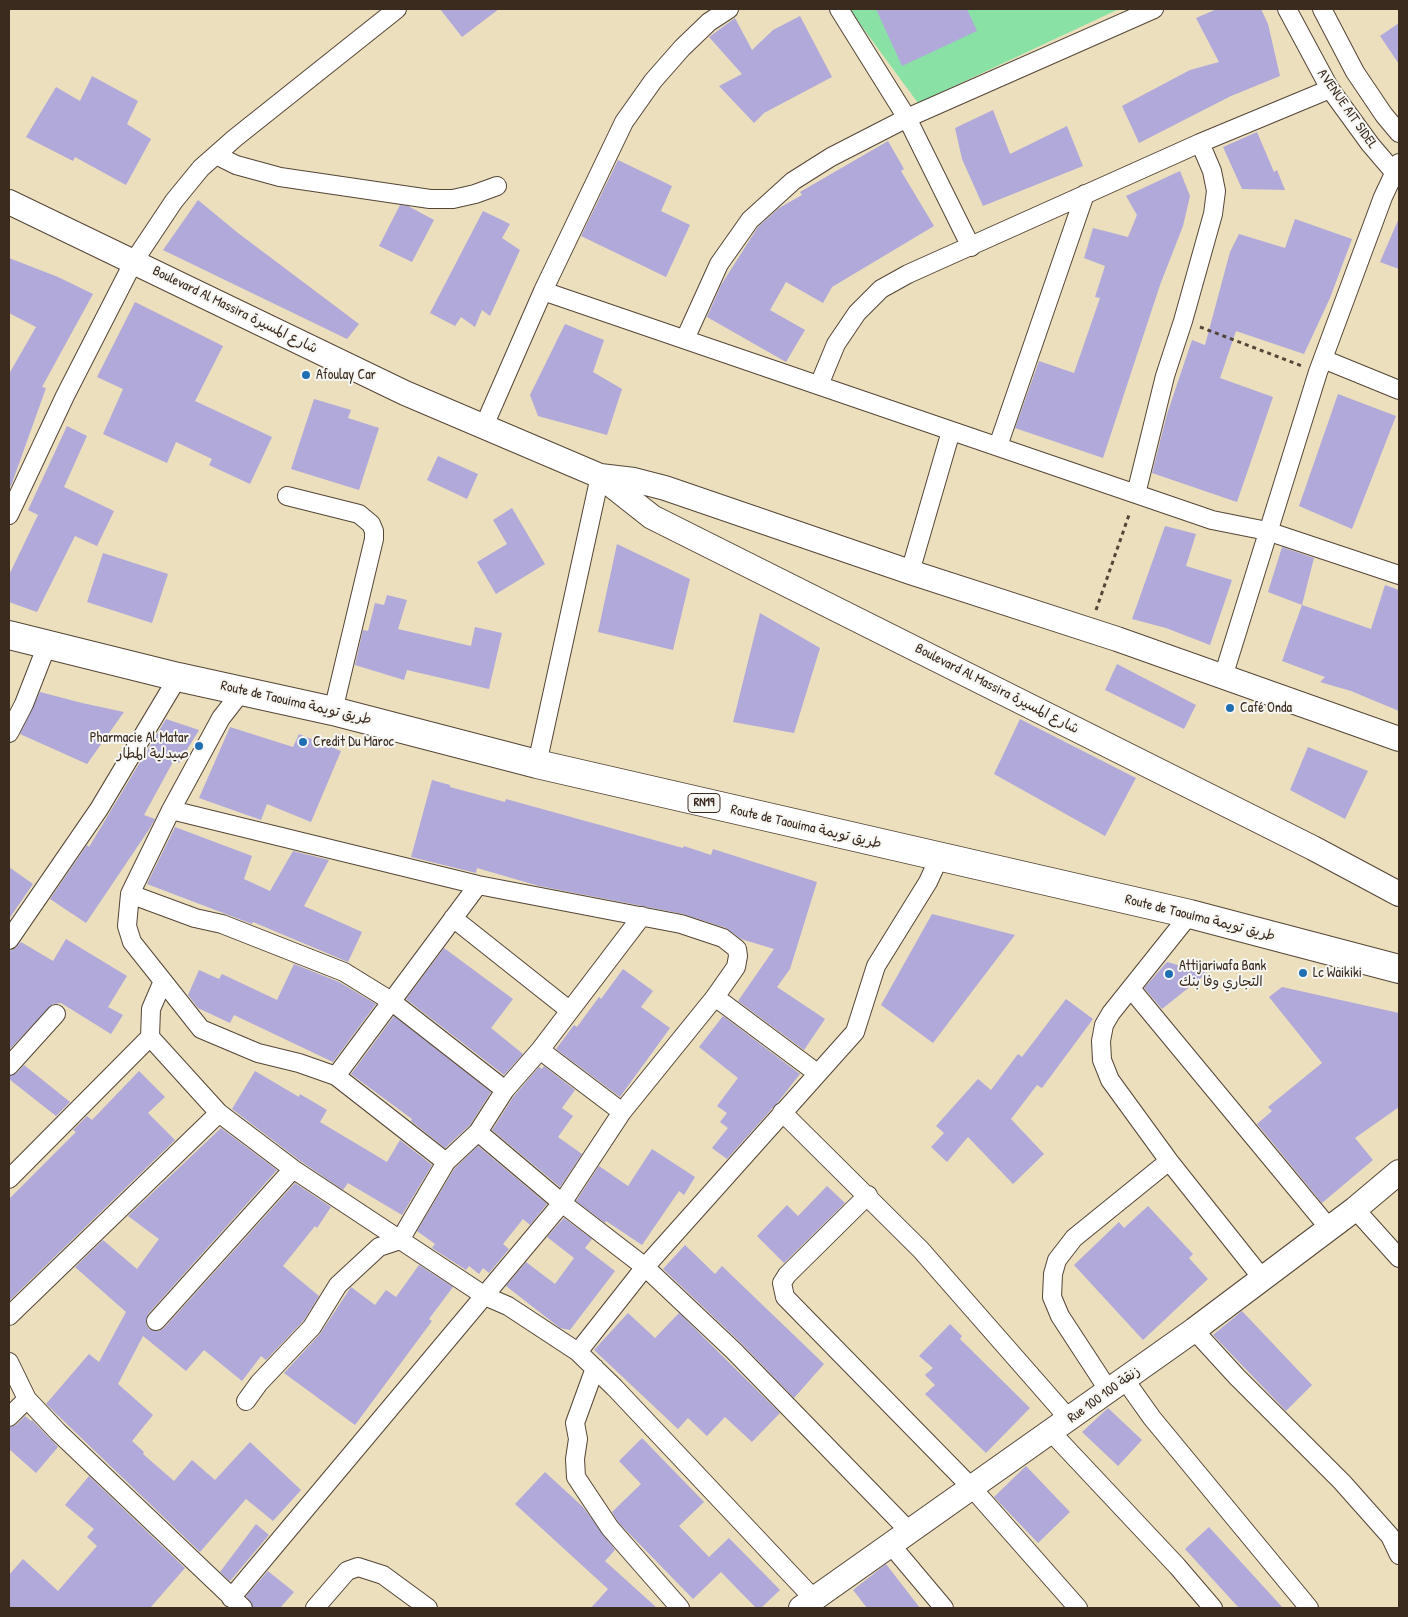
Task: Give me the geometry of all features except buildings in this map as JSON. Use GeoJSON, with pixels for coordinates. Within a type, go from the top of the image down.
{"type":"FeatureCollection","features":[{"type":"Feature","properties":{"kind":"main road","name":"Boulevard Al Massira شارع المسيرة"},"geometry":{"type":"LineString","coordinates":[[9,202],[405,393],[600,476],[652,517],[1305,843],[1399,894]]}},
{"type":"Feature","properties":{"kind":"main road","name":"Boulevard Al Massira شارع المسيرة"},"geometry":{"type":"LineString","coordinates":[[600,476],[634,480],[665,488],[910,572],[1090,630],[1399,739]]}},
{"type":"Feature","properties":{"kind":"main road","name":"Route de Taouima طريق تويمة"},"geometry":{"type":"LineString","coordinates":[[9,634],[178,678],[332,711],[537,764],[939,858],[1190,914],[1399,969]]}},
{"type":"Feature","properties":{"kind":"main road","name":"Rue 100 زنقة 100"},"geometry":{"type":"LineString","coordinates":[[808,1604],[973,1489],[1194,1330],[1355,1209],[1399,1172]]}},
{"type":"Feature","properties":{"kind":"street"},"geometry":{"type":"LineString","coordinates":[[9,515],[65,396],[134,261],[174,201],[216,155],[397,9]]}},
{"type":"Feature","properties":{"kind":"street"},"geometry":{"type":"LineString","coordinates":[[484,426],[543,291],[624,122],[653,81],[682,48],[709,22],[729,9]]}},
{"type":"Feature","properties":{"kind":"street"},"geometry":{"type":"LineString","coordinates":[[839,9],[907,118],[971,246]]}},
{"type":"Feature","properties":{"kind":"street"},"geometry":{"type":"LineString","coordinates":[[685,340],[719,264],[750,220],[793,181],[838,153],[907,118],[1154,9]]}},
{"type":"Feature","properties":{"kind":"street","name":"AVENUE AIT SIDEL"},"geometry":{"type":"LineString","coordinates":[[1287,9],[1330,89],[1398,171]]}},
{"type":"Feature","properties":{"kind":"street","name":"AVENUE AIT SIDEL"},"geometry":{"type":"LineString","coordinates":[[1322,9],[1355,72],[1384,115],[1399,133]]}},
{"type":"Feature","properties":{"kind":"street"},"geometry":{"type":"LineString","coordinates":[[819,385],[836,344],[857,313],[881,289],[908,274],[1085,194],[1200,143],[1330,89]]}},
{"type":"Feature","properties":{"kind":"street"},"geometry":{"type":"LineString","coordinates":[[1136,494],[1165,376],[1183,321],[1213,214],[1216,191],[1212,171],[1200,143]]}},
{"type":"Feature","properties":{"kind":"street"},"geometry":{"type":"LineString","coordinates":[[216,155],[250,170],[280,177],[430,199],[453,199],[497,186]]}},
{"type":"Feature","properties":{"kind":"street"},"geometry":{"type":"LineString","coordinates":[[1223,677],[1320,365],[1398,171]]}},
{"type":"Feature","properties":{"kind":"street"},"geometry":{"type":"LineString","coordinates":[[998,446],[1085,194]]}},
{"type":"Feature","properties":{"kind":"street"},"geometry":{"type":"LineString","coordinates":[[543,291],[1212,520],[1267,531],[1399,574]]}},
{"type":"Feature","properties":{"kind":"street"},"geometry":{"type":"LineString","coordinates":[[1320,365],[1399,390]]}},
{"type":"Feature","properties":{"kind":"street"},"geometry":{"type":"LineString","coordinates":[[910,572],[951,431]]}},
{"type":"Feature","properties":{"kind":"street"},"geometry":{"type":"LineString","coordinates":[[537,764],[600,476]]}},
{"type":"Feature","properties":{"kind":"street"},"geometry":{"type":"LineString","coordinates":[[288,496],[359,514],[372,524],[374,531],[374,539],[332,711]]}},
{"type":"Feature","properties":{"kind":"street"},"geometry":{"type":"LineString","coordinates":[[9,733],[24,704],[47,645]]}},
{"type":"Feature","properties":{"kind":"street"},"geometry":{"type":"LineString","coordinates":[[9,940],[99,809],[178,678]]}},
{"type":"Feature","properties":{"kind":"street"},"geometry":{"type":"LineString","coordinates":[[242,692],[221,718],[171,810],[130,894],[127,926],[132,942],[201,1029],[258,1053],[299,1063],[336,1076],[446,1162]]}},
{"type":"Feature","properties":{"kind":"street"},"geometry":{"type":"LineString","coordinates":[[9,1362],[27,1398],[58,1432],[237,1603],[400,1394],[562,1203],[622,1112],[716,997],[736,967],[738,956],[736,949],[723,938],[702,930],[642,916],[478,885],[171,810]]}},
{"type":"Feature","properties":{"kind":"street"},"geometry":{"type":"LineString","coordinates":[[578,1352],[646,1267],[855,1032],[876,966],[928,882],[939,858]]}},
{"type":"Feature","properties":{"kind":"street"},"geometry":{"type":"LineString","coordinates":[[336,1076],[478,885]]}},
{"type":"Feature","properties":{"kind":"street"},"geometry":{"type":"LineString","coordinates":[[130,894],[195,918],[222,924],[344,972],[391,1001],[505,1090]]}},
{"type":"Feature","properties":{"kind":"street"},"geometry":{"type":"LineString","coordinates":[[1190,914],[1132,990],[1111,1013],[1104,1025],[1100,1041],[1102,1060],[1110,1080],[1169,1161],[1262,1278]]}},
{"type":"Feature","properties":{"kind":"street"},"geometry":{"type":"LineString","coordinates":[[246,1401],[259,1383],[312,1327],[338,1285],[379,1247],[400,1240],[446,1162],[478,1132],[505,1090],[540,1050],[642,916]]}},
{"type":"Feature","properties":{"kind":"street"},"geometry":{"type":"LineString","coordinates":[[453,918],[569,1010]]}},
{"type":"Feature","properties":{"kind":"street"},"geometry":{"type":"LineString","coordinates":[[9,1179],[150,1037],[151,1009],[163,981]]}},
{"type":"Feature","properties":{"kind":"street"},"geometry":{"type":"LineString","coordinates":[[1132,990],[1329,1228]]}},
{"type":"Feature","properties":{"kind":"street"},"geometry":{"type":"LineString","coordinates":[[716,997],[817,1073]]}},
{"type":"Feature","properties":{"kind":"street"},"geometry":{"type":"LineString","coordinates":[[9,1066],[56,1014]]}},
{"type":"Feature","properties":{"kind":"street"},"geometry":{"type":"LineString","coordinates":[[150,1037],[219,1114],[293,1169],[485,1296],[508,1306],[578,1352],[595,1368],[808,1604]]}},
{"type":"Feature","properties":{"kind":"street"},"geometry":{"type":"LineString","coordinates":[[540,1050],[622,1112]]}},
{"type":"Feature","properties":{"kind":"street"},"geometry":{"type":"LineString","coordinates":[[782,1112],[868,1195],[921,1250],[1061,1426],[1213,1608]]}},
{"type":"Feature","properties":{"kind":"street"},"geometry":{"type":"LineString","coordinates":[[9,1316],[219,1114]]}},
{"type":"Feature","properties":{"kind":"street"},"geometry":{"type":"LineString","coordinates":[[478,1132],[562,1203],[646,1267],[734,1351],[901,1538],[944,1608]]}},
{"type":"Feature","properties":{"kind":"street"},"geometry":{"type":"LineString","coordinates":[[1169,1161],[1074,1238],[1057,1260],[1053,1274],[1052,1297],[1060,1316],[1117,1385],[1152,1418],[1309,1608]]}},
{"type":"Feature","properties":{"kind":"street"},"geometry":{"type":"LineString","coordinates":[[156,1321],[293,1169]]}},
{"type":"Feature","properties":{"kind":"street"},"geometry":{"type":"LineString","coordinates":[[868,1195],[787,1274],[782,1283],[782,1291],[973,1489],[1078,1608]]}},
{"type":"Feature","properties":{"kind":"street"},"geometry":{"type":"LineString","coordinates":[[1355,1209],[1399,1258]]}},
{"type":"Feature","properties":{"kind":"street"},"geometry":{"type":"LineString","coordinates":[[1194,1330],[1237,1377],[1342,1482],[1390,1536],[1399,1555]]}},
{"type":"Feature","properties":{"kind":"street"},"geometry":{"type":"LineString","coordinates":[[595,1368],[575,1423],[578,1439],[575,1459],[576,1477],[610,1528],[680,1608]]}},
{"type":"Feature","properties":{"kind":"street"},"geometry":{"type":"LineString","coordinates":[[9,1417],[27,1398]]}},
{"type":"Feature","properties":{"kind":"street"},"geometry":{"type":"LineString","coordinates":[[315,1608],[347,1571],[358,1567],[383,1575],[428,1608]]}},
{"type":"Feature","properties":{"kind":"path"},"geometry":{"type":"LineString","coordinates":[[1183,321],[1320,365]]}},
{"type":"Feature","properties":{"kind":"path"},"geometry":{"type":"LineString","coordinates":[[1090,630],[1136,494]]}},
{"type":"Feature","properties":{"kind":"green space"},"geometry":{"type":"Polygon","coordinates":[[[849,9],[1119,9],[918,103],[849,9]]]}},
{"type":"Feature","properties":{"kind":"place","name":"Afoulay Car"},"geometry":{"type":"Point","coordinates":[306,375]}},
{"type":"Feature","properties":{"kind":"place","name":"Café Onda"},"geometry":{"type":"Point","coordinates":[1230,708]}},
{"type":"Feature","properties":{"kind":"place","name":"Credit Du Maroc"},"geometry":{"type":"Point","coordinates":[303,742]}},
{"type":"Feature","properties":{"kind":"place","name":"Pharmacie Al Matar صيدلية المطار"},"geometry":{"type":"Point","coordinates":[199,746]}},
{"type":"Feature","properties":{"kind":"place","name":"Lc Waikiki"},"geometry":{"type":"Point","coordinates":[1303,973]}},
{"type":"Feature","properties":{"kind":"place","name":"Attijariwafa Bank التجاري وفا بنك"},"geometry":{"type":"Point","coordinates":[1169,974]}}]}
